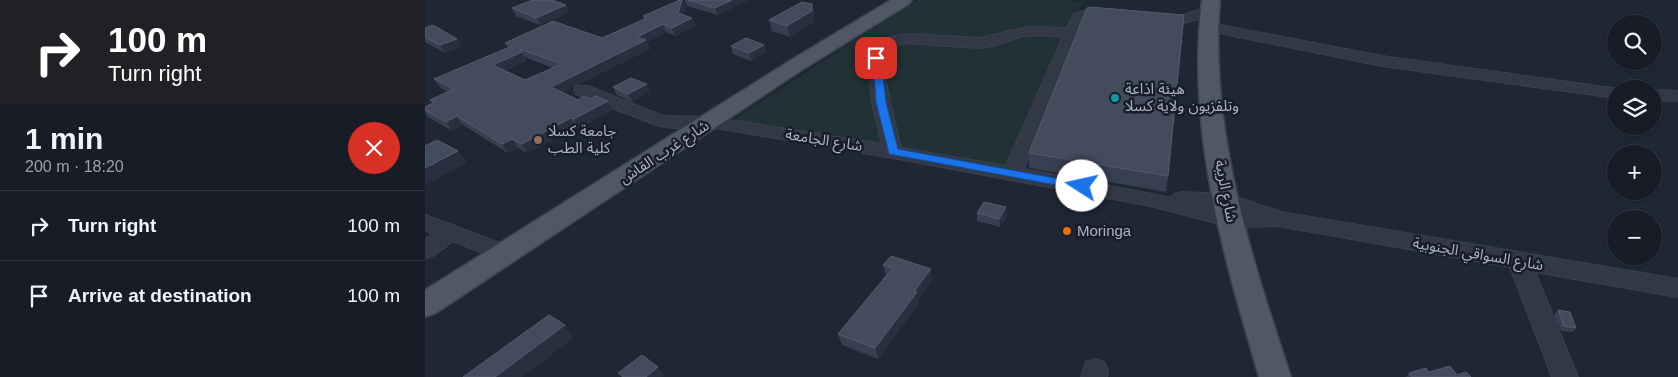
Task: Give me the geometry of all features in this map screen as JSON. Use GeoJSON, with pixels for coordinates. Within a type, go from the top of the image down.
{"type":"FeatureCollection","features":[{"type":"Feature","properties":{"kind":"main road","name":"شارع غرب القاش"},"geometry":{"type":"LineString","coordinates":[[425,306],[798,64],[903,0]]}},
{"type":"Feature","properties":{"kind":"main road","name":"شارع الريبة"},"geometry":{"type":"LineString","coordinates":[[1210,12],[1208,52],[1211,105],[1229,211],[1275,377]]}},
{"type":"Feature","properties":{"kind":"street"},"geometry":{"type":"LineString","coordinates":[[1147,19],[1182,20],[1210,12],[1389,62],[1607,92]]}},
{"type":"Feature","properties":{"kind":"street"},"geometry":{"type":"LineString","coordinates":[[1012,174],[1079,17],[1083,14],[1121,16]]}},
{"type":"Feature","properties":{"kind":"street"},"geometry":{"type":"LineString","coordinates":[[893,152],[881,102],[876,58],[878,52],[885,46],[912,38],[983,43],[1029,31],[1072,33]]}},
{"type":"Feature","properties":{"kind":"street","name":"شارع الجامعة"},"geometry":{"type":"LineString","coordinates":[[582,90],[659,121],[674,123],[710,122],[1229,211]]}},
{"type":"Feature","properties":{"kind":"street"},"geometry":{"type":"LineString","coordinates":[[1662,95],[1678,96]]}},
{"type":"Feature","properties":{"kind":"street","name":"شارع السواقي الجنوبية"},"geometry":{"type":"LineString","coordinates":[[1229,211],[1678,288]]}},
{"type":"Feature","properties":{"kind":"street"},"geometry":{"type":"LineString","coordinates":[[425,222],[506,254]]}},
{"type":"Feature","properties":{"kind":"street"},"geometry":{"type":"LineString","coordinates":[[425,250],[451,232]]}},
{"type":"Feature","properties":{"kind":"street"},"geometry":{"type":"LineString","coordinates":[[1519,261],[1565,377]]}},
{"type":"Feature","properties":{"kind":"shaded area"},"geometry":{"type":"Polygon","coordinates":[[[917,0],[1068,0],[1083,2],[1013,167],[727,124],[917,0]]]}},
{"type":"Feature","properties":{"kind":"building"},"geometry":{"type":"Polygon","coordinates":[[[533,0],[552,0],[566,5],[536,18],[512,8],[533,0]]]}},
{"type":"Feature","properties":{"kind":"building"},"geometry":{"type":"Polygon","coordinates":[[[682,0],[678,13],[692,18],[672,28],[663,24],[637,37],[646,40],[551,87],[578,100],[584,96],[590,99],[595,96],[608,101],[522,144],[512,139],[502,144],[457,116],[446,122],[425,110],[425,107],[435,102],[430,100],[454,89],[434,79],[512,46],[505,43],[553,21],[602,38],[647,18],[643,16],[682,0]],[[520,49],[522,52],[493,65],[525,80],[562,64],[520,49]]]}},
{"type":"Feature","properties":{"kind":"building"},"geometry":{"type":"Polygon","coordinates":[[[688,0],[732,0],[715,8],[688,0]]]}},
{"type":"Feature","properties":{"kind":"building"},"geometry":{"type":"Polygon","coordinates":[[[802,2],[812,4],[812,11],[787,26],[769,20],[802,2]]]}},
{"type":"Feature","properties":{"kind":"building","name":"هيئة اذاعة وتلفزيون ولاية كسلا"},"geometry":{"type":"Polygon","coordinates":[[[1087,8],[1184,15],[1168,176],[1029,153],[1087,8]]]}},
{"type":"Feature","properties":{"kind":"building"},"geometry":{"type":"Polygon","coordinates":[[[433,25],[457,39],[440,45],[425,37],[425,28],[433,25]]]}},
{"type":"Feature","properties":{"kind":"building"},"geometry":{"type":"Polygon","coordinates":[[[746,38],[764,45],[749,53],[731,46],[746,38]]]}},
{"type":"Feature","properties":{"kind":"building"},"geometry":{"type":"Polygon","coordinates":[[[631,78],[647,84],[628,94],[613,87],[631,78]]]}},
{"type":"Feature","properties":{"kind":"building"},"geometry":{"type":"Polygon","coordinates":[[[437,140],[458,151],[425,168],[425,146],[437,140]]]}},
{"type":"Feature","properties":{"kind":"building"},"geometry":{"type":"Polygon","coordinates":[[[984,202],[1006,207],[999,219],[977,213],[984,202]]]}},
{"type":"Feature","properties":{"kind":"building"},"geometry":{"type":"Polygon","coordinates":[[[891,256],[931,269],[914,291],[917,292],[875,348],[838,334],[893,268],[883,265],[891,256]]]}},
{"type":"Feature","properties":{"kind":"building"},"geometry":{"type":"Polygon","coordinates":[[[1558,310],[1570,312],[1576,328],[1564,326],[1558,310]]]}},
{"type":"Feature","properties":{"kind":"building"},"geometry":{"type":"Polygon","coordinates":[[[549,315],[565,325],[495,377],[463,377],[549,315]]]}},
{"type":"Feature","properties":{"kind":"building"},"geometry":{"type":"Polygon","coordinates":[[[642,355],[658,367],[646,377],[623,377],[618,373],[642,355]]]}},
{"type":"Feature","properties":{"kind":"building"},"geometry":{"type":"Polygon","coordinates":[[[1450,366],[1457,375],[1466,372],[1471,377],[1412,377],[1409,373],[1426,368],[1429,372],[1450,366]]]}},
{"type":"Feature","properties":{"kind":"place","name":"هيئة اذاعة وتلفزيون ولاية كسلا"},"geometry":{"type":"Point","coordinates":[1115,98]}},
{"type":"Feature","properties":{"kind":"place","name":"جامعة كسلا كلية الطب"},"geometry":{"type":"Point","coordinates":[538,140]}},
{"type":"Feature","properties":{"kind":"place","name":"Moringa"},"geometry":{"type":"Point","coordinates":[1067,231]}},
{"type":"Feature","properties":{"kind":"route"},"geometry":{"type":"LineString","coordinates":[[876,58],[881,102],[893,152],[1082,186]]}}]}
